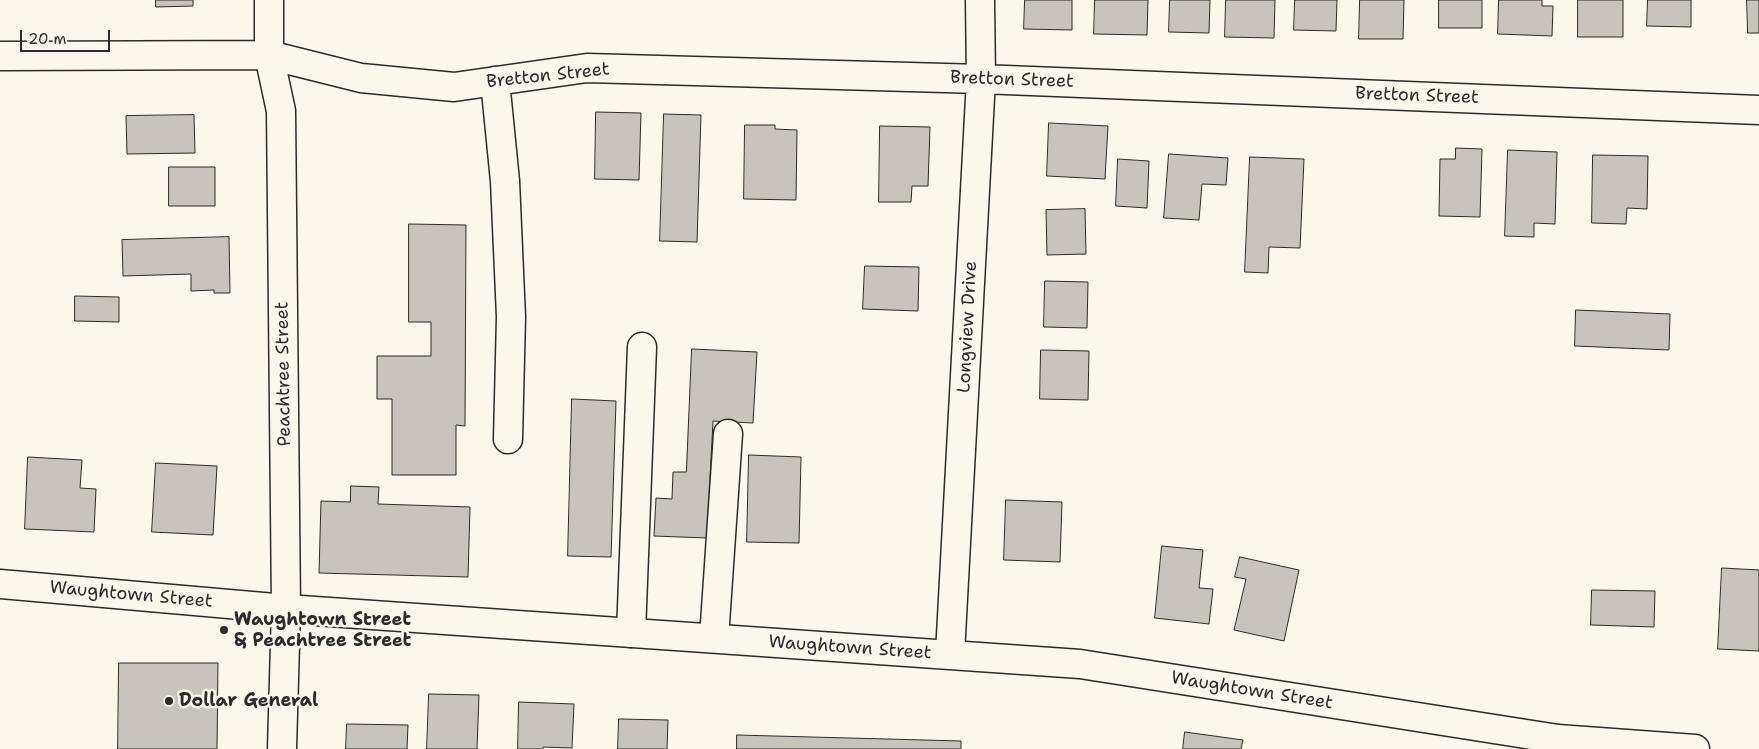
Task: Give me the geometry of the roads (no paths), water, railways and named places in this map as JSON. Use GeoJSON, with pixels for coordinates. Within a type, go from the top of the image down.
{"type":"FeatureCollection","features":[{"type":"Feature","properties":{"kind":"street","name":"Peachtree Street"},"geometry":{"type":"LineString","coordinates":[[269,0],[269,55],[281,111],[286,609],[282,749]]}},
{"type":"Feature","properties":{"kind":"street","name":"Longview Drive"},"geometry":{"type":"LineString","coordinates":[[950,654],[980,79],[980,0]]}},
{"type":"Feature","properties":{"kind":"street","name":"Bretton Street"},"geometry":{"type":"LineString","coordinates":[[0,56],[269,55],[361,78],[454,86],[587,68],[980,79],[1759,110]]}},
{"type":"Feature","properties":{"kind":"street"},"geometry":{"type":"LineString","coordinates":[[495,81],[505,181],[511,317],[508,439]]}},
{"type":"Feature","properties":{"kind":"street"},"geometry":{"type":"LineString","coordinates":[[630,633],[642,347]]}},
{"type":"Feature","properties":{"kind":"street"},"geometry":{"type":"LineString","coordinates":[[714,638],[728,434]]}},
{"type":"Feature","properties":{"kind":"street","name":"Waughtown Street"},"geometry":{"type":"LineString","coordinates":[[0,584],[286,609],[1080,664],[1558,744],[1695,749]]}},
{"type":"Feature","properties":{"kind":"place","name":"Waughtown Street & Peachtree Street"},"geometry":{"type":"Point","coordinates":[224,630]}},
{"type":"Feature","properties":{"kind":"place","name":"Dollar General"},"geometry":{"type":"Point","coordinates":[169,701]}}]}
